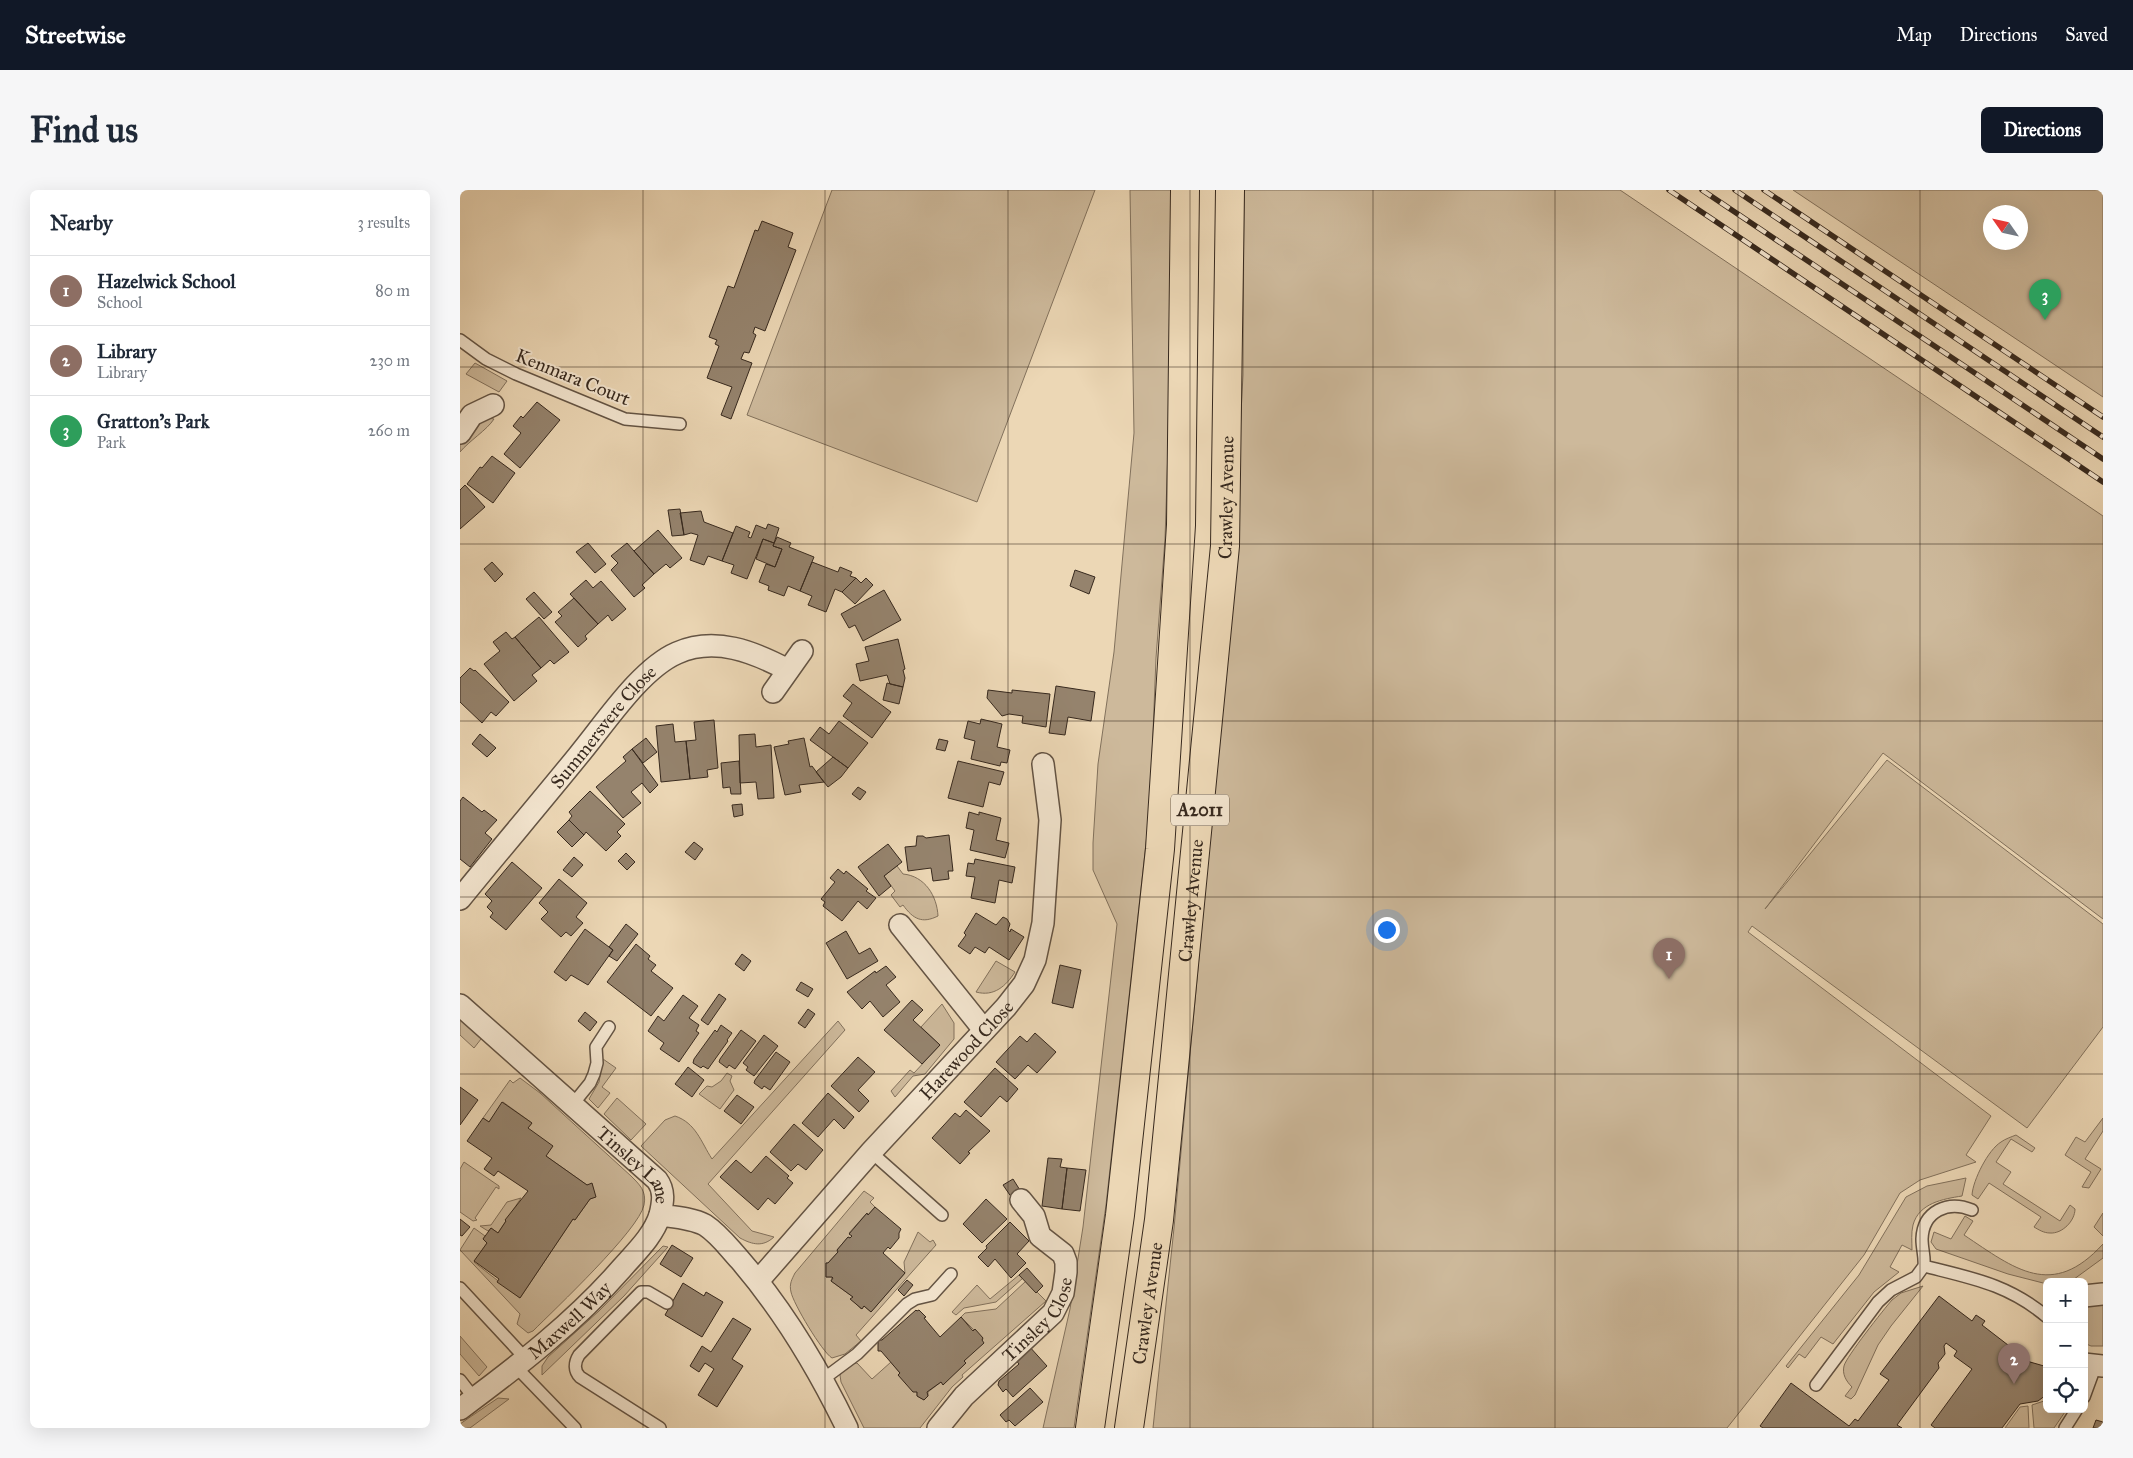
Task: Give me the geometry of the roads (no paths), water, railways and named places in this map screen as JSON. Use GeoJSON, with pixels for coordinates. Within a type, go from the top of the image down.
{"type":"FeatureCollection","features":[{"type":"Feature","properties":{"kind":"main road","name":"Crawley Avenue"},"geometry":{"type":"LineString","coordinates":[[1090,1428],[1120,1215],[1160,849],[1181,525],[1185,190]]}},
{"type":"Feature","properties":{"kind":"main road","name":"Crawley Avenue"},"geometry":{"type":"LineString","coordinates":[[1129,1428],[1159,1220],[1225,546],[1230,190]]}},
{"type":"Feature","properties":{"kind":"street"},"geometry":{"type":"LineString","coordinates":[[460,432],[472,415],[493,405]]}},
{"type":"Feature","properties":{"kind":"street","name":"Summersvere Close"},"geometry":{"type":"LineString","coordinates":[[460,899],[619,706],[651,670],[662,661],[678,652],[697,648],[731,647],[767,658],[788,670]]}},
{"type":"Feature","properties":{"kind":"street"},"geometry":{"type":"LineString","coordinates":[[773,692],[802,651]]}},
{"type":"Feature","properties":{"kind":"street","name":"Harewood Close"},"geometry":{"type":"LineString","coordinates":[[758,1281],[871,1152],[1024,984],[1036,960],[1043,923],[1050,820],[1043,764]]}},
{"type":"Feature","properties":{"kind":"street"},"geometry":{"type":"LineString","coordinates":[[900,924],[984,1030]]}},
{"type":"Feature","properties":{"kind":"street","name":"Tinsley Lane"},"geometry":{"type":"LineString","coordinates":[[460,1005],[657,1180],[662,1188],[663,1196],[660,1215],[696,1221],[720,1238],[758,1281],[786,1318],[847,1428]]}},
{"type":"Feature","properties":{"kind":"street","name":"Tinsley Close"},"geometry":{"type":"LineString","coordinates":[[938,1428],[964,1396],[1053,1313],[1063,1293],[1066,1262],[1063,1254],[1040,1236],[1034,1216],[1021,1200]]}},
{"type":"Feature","properties":{"kind":"street","name":"Maxwell Way"},"geometry":{"type":"LineString","coordinates":[[467,1404],[521,1363],[598,1295],[641,1247],[653,1231],[660,1215]]}},
{"type":"Feature","properties":{"kind":"lane","name":"Kenmara Court"},"geometry":{"type":"LineString","coordinates":[[460,340],[486,359],[625,420],[680,424]]}},
{"type":"Feature","properties":{"kind":"lane"},"geometry":{"type":"LineString","coordinates":[[573,1104],[590,1083],[597,1063],[596,1047],[609,1027]]}},
{"type":"Feature","properties":{"kind":"lane"},"geometry":{"type":"LineString","coordinates":[[871,1152],[942,1215]]}},
{"type":"Feature","properties":{"kind":"lane"},"geometry":{"type":"LineString","coordinates":[[1816,1385],[1878,1302],[1891,1290],[1916,1277],[1924,1266],[1922,1235],[1932,1215],[1944,1207],[1953,1205],[1972,1210]]}},
{"type":"Feature","properties":{"kind":"lane"},"geometry":{"type":"LineString","coordinates":[[1924,1266],[1980,1279],[2018,1297],[2043,1314]]}},
{"type":"Feature","properties":{"kind":"lane"},"geometry":{"type":"LineString","coordinates":[[822,1380],[858,1354],[910,1302],[932,1295],[951,1274]]}},
{"type":"Feature","properties":{"kind":"lane"},"geometry":{"type":"LineString","coordinates":[[460,1288],[575,1428]]}},
{"type":"Feature","properties":{"kind":"lane"},"geometry":{"type":"LineString","coordinates":[[660,1428],[580,1377],[576,1373],[575,1364],[579,1356],[641,1292],[648,1292],[667,1303]]}},
{"type":"Feature","properties":{"kind":"lane"},"geometry":{"type":"LineString","coordinates":[[2018,1297],[2043,1304]]}},
{"type":"Feature","properties":{"kind":"lane"},"geometry":{"type":"LineString","coordinates":[[2088,1385],[2094,1366]]}},
{"type":"Feature","properties":{"kind":"lane"},"geometry":{"type":"LineString","coordinates":[[460,1380],[467,1404]]}},
{"type":"Feature","properties":{"kind":"lane"},"geometry":{"type":"LineString","coordinates":[[2065,1428],[2074,1413]]}},
{"type":"Feature","properties":{"kind":"railway"},"geometry":{"type":"LineString","coordinates":[[1669,190],[2103,482]]}},
{"type":"Feature","properties":{"kind":"railway"},"geometry":{"type":"LineString","coordinates":[[1702,190],[2103,459]]}},
{"type":"Feature","properties":{"kind":"railway"},"geometry":{"type":"LineString","coordinates":[[1735,190],[2103,437]]}},
{"type":"Feature","properties":{"kind":"railway"},"geometry":{"type":"LineString","coordinates":[[1764,190],[2103,417]]}},
{"type":"Feature","properties":{"kind":"place","name":"Gratton's Park"},"geometry":{"type":"Point","coordinates":[2045,320]}},
{"type":"Feature","properties":{"kind":"place","name":"Hazelwick School"},"geometry":{"type":"Point","coordinates":[1669,979]}},
{"type":"Feature","properties":{"kind":"place","name":"Library"},"geometry":{"type":"Point","coordinates":[2014,1384]}}]}
